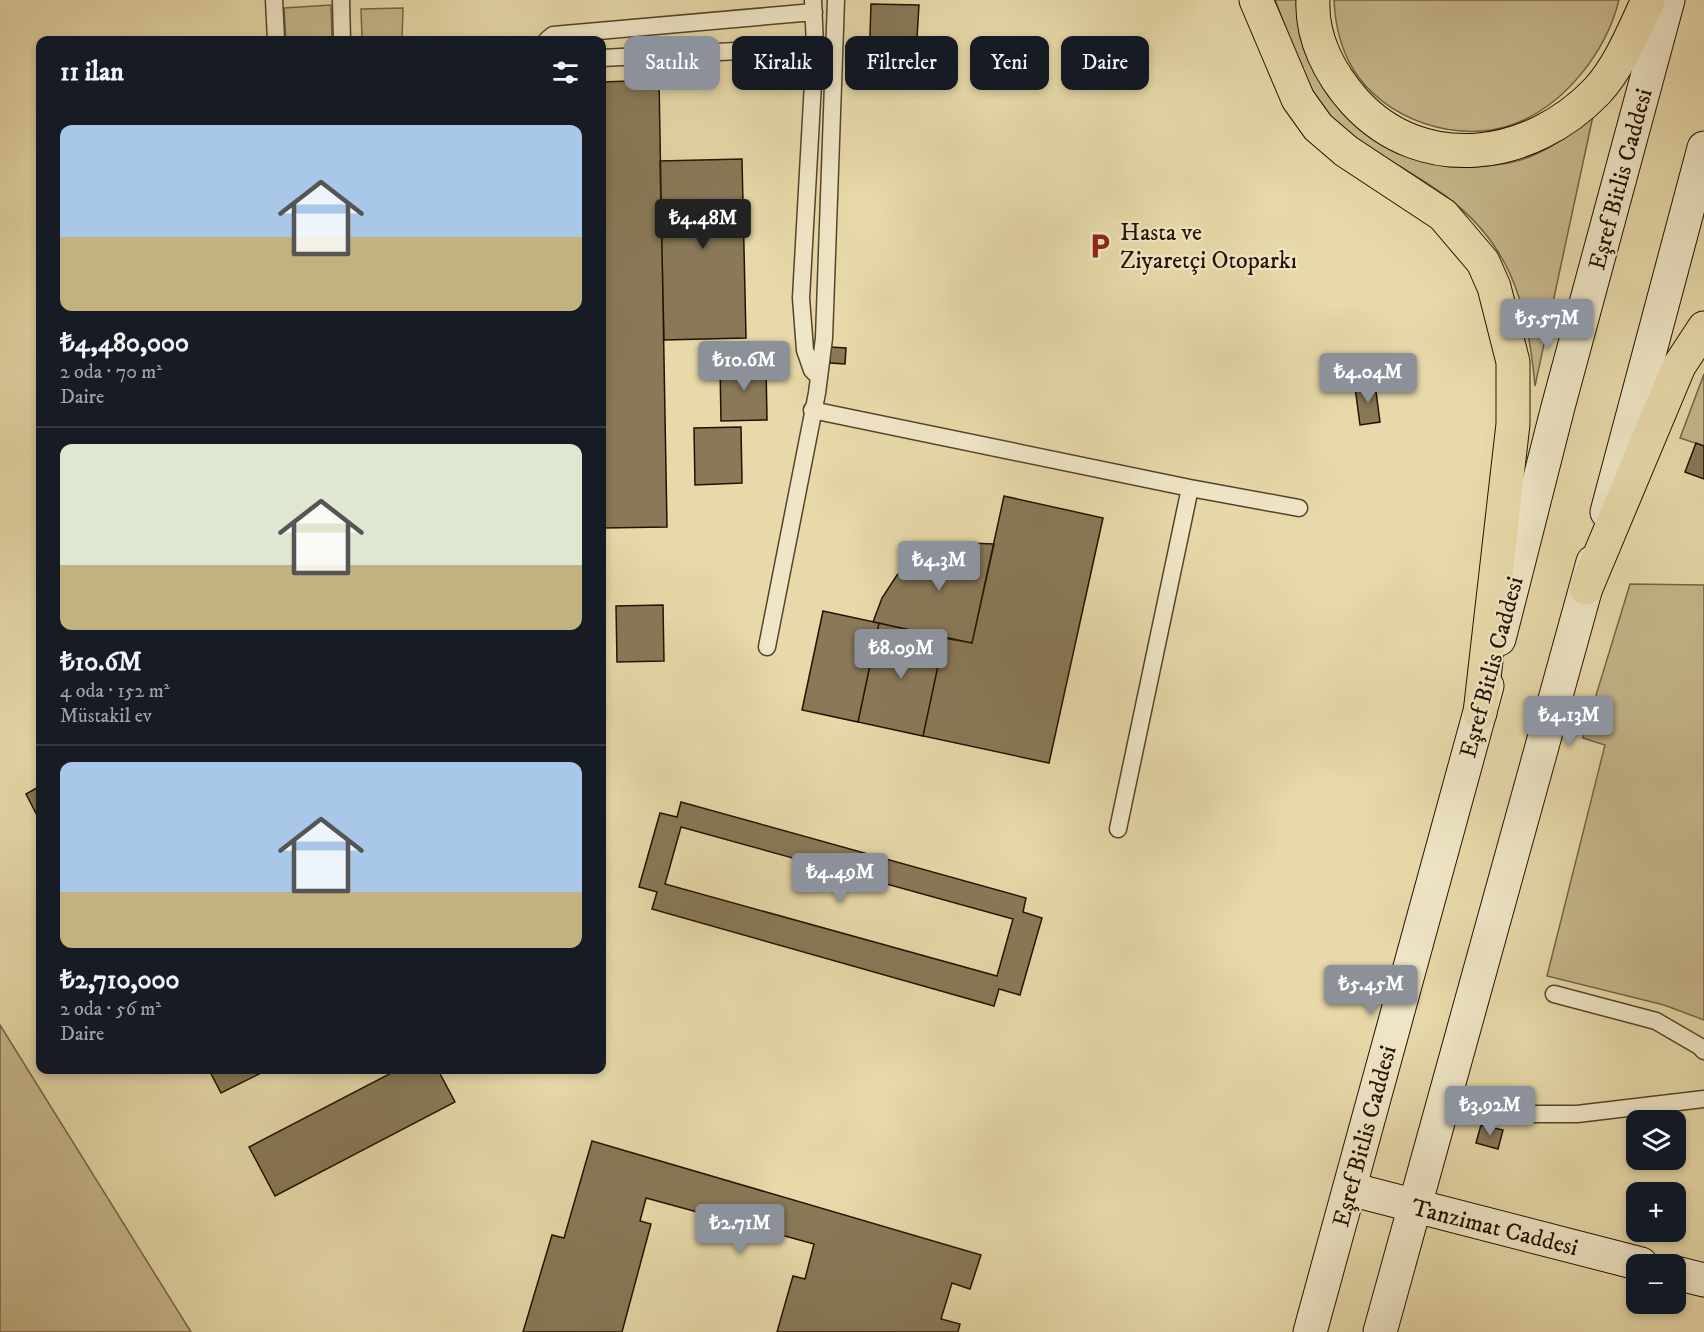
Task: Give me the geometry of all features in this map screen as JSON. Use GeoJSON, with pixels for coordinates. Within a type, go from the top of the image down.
{"type":"FeatureCollection","features":[{"type":"Feature","properties":{"kind":"main road"},"geometry":{"type":"LineString","coordinates":[[1256,0],[1298,99],[1318,127],[1346,151],[1443,215],[1482,262],[1494,287],[1513,362],[1513,424],[1480,713]]}},
{"type":"Feature","properties":{"kind":"main road"},"geometry":{"type":"LineString","coordinates":[[1312,0],[1313,24],[1328,64],[1339,82],[1364,111],[1380,126],[1401,138],[1424,147],[1454,152],[1495,148],[1536,134],[1565,118],[1598,90],[1653,3]]}},
{"type":"Feature","properties":{"kind":"main road","name":"Eşref Bitlis Caddesi"},"geometry":{"type":"LineString","coordinates":[[1310,1332],[1480,713],[1558,407],[1653,3]]}},
{"type":"Feature","properties":{"kind":"main road"},"geometry":{"type":"LineString","coordinates":[[1380,1332],[1417,1208],[1704,148]]}},
{"type":"Feature","properties":{"kind":"main road"},"geometry":{"type":"LineString","coordinates":[[1586,588],[1679,366],[1704,328]]}},
{"type":"Feature","properties":{"kind":"main road","name":"Tanzimat Caddesi"},"geometry":{"type":"LineString","coordinates":[[1350,1189],[1626,1260]]}},
{"type":"Feature","properties":{"kind":"main road"},"geometry":{"type":"LineString","coordinates":[[1686,1276],[1704,1281]]}},
{"type":"Feature","properties":{"kind":"lane"},"geometry":{"type":"LineString","coordinates":[[274,0],[276,36]]}},
{"type":"Feature","properties":{"kind":"lane"},"geometry":{"type":"LineString","coordinates":[[341,0],[342,36]]}},
{"type":"Feature","properties":{"kind":"lane"},"geometry":{"type":"LineString","coordinates":[[767,647],[819,377],[826,297],[836,0]]}},
{"type":"Feature","properties":{"kind":"lane"},"geometry":{"type":"LineString","coordinates":[[553,36],[814,6],[815,36]]}},
{"type":"Feature","properties":{"kind":"lane"},"geometry":{"type":"LineString","coordinates":[[606,58],[732,51]]}},
{"type":"Feature","properties":{"kind":"lane"},"geometry":{"type":"LineString","coordinates":[[813,90],[801,298],[805,350],[812,370],[819,377]]}},
{"type":"Feature","properties":{"kind":"lane"},"geometry":{"type":"LineString","coordinates":[[812,410],[1190,488],[1299,508]]}},
{"type":"Feature","properties":{"kind":"lane"},"geometry":{"type":"LineString","coordinates":[[1118,829],[1190,488]]}},
{"type":"Feature","properties":{"kind":"lane"},"geometry":{"type":"LineString","coordinates":[[1554,994],[1656,1021],[1704,1051]]}},
{"type":"Feature","properties":{"kind":"lane"},"geometry":{"type":"LineString","coordinates":[[1506,1114],[1577,1114],[1704,1099]]}},
{"type":"Feature","properties":{"kind":"shaded area"},"geometry":{"type":"Polygon","coordinates":[[[1275,0],[1298,0],[1315,70],[1325,91],[1334,103],[1383,141],[1424,162],[1469,167],[1518,161],[1566,137],[1593,116],[1535,386],[1527,326],[1520,299],[1497,250],[1481,228],[1460,207],[1364,144],[1326,112],[1302,73],[1275,0]]]}},
{"type":"Feature","properties":{"kind":"shaded area"},"geometry":{"type":"Polygon","coordinates":[[[1334,0],[1619,0],[1613,19],[1594,57],[1566,90],[1550,104],[1514,124],[1493,130],[1470,131],[1424,124],[1384,102],[1367,87],[1353,69],[1345,53],[1337,27],[1334,0]]]}},
{"type":"Feature","properties":{"kind":"shaded area"},"geometry":{"type":"Polygon","coordinates":[[[331,5],[332,36],[286,36],[284,8],[331,5]]]}},
{"type":"Feature","properties":{"kind":"shaded area"},"geometry":{"type":"Polygon","coordinates":[[[403,8],[402,36],[362,36],[361,9],[403,8]]]}},
{"type":"Feature","properties":{"kind":"shaded area"},"geometry":{"type":"Polygon","coordinates":[[[1704,374],[1704,446],[1680,438],[1704,374]]]}},
{"type":"Feature","properties":{"kind":"shaded area"},"geometry":{"type":"Polygon","coordinates":[[[1630,584],[1704,585],[1704,1020],[1664,1005],[1547,976],[1605,745],[1583,738],[1630,584]]]}},
{"type":"Feature","properties":{"kind":"shaded area"},"geometry":{"type":"Polygon","coordinates":[[[0,1025],[191,1332],[0,1332],[0,1025]]]}},
{"type":"Feature","properties":{"kind":"building"},"geometry":{"type":"Polygon","coordinates":[[[871,4],[919,5],[917,36],[870,36],[871,4]]]}},
{"type":"Feature","properties":{"kind":"building"},"geometry":{"type":"Polygon","coordinates":[[[624,81],[624,90],[659,90],[667,527],[606,528],[606,82],[624,81]]]}},
{"type":"Feature","properties":{"kind":"building"},"geometry":{"type":"Polygon","coordinates":[[[742,159],[746,338],[664,340],[660,161],[742,159]]]}},
{"type":"Feature","properties":{"kind":"building"},"geometry":{"type":"Polygon","coordinates":[[[830,347],[846,348],[845,364],[830,363],[830,347]]]}},
{"type":"Feature","properties":{"kind":"building"},"geometry":{"type":"Polygon","coordinates":[[[766,364],[767,420],[721,421],[720,365],[766,364]]]}},
{"type":"Feature","properties":{"kind":"building"},"geometry":{"type":"Polygon","coordinates":[[[1375,384],[1380,422],[1360,425],[1355,387],[1375,384]]]}},
{"type":"Feature","properties":{"kind":"building"},"geometry":{"type":"Polygon","coordinates":[[[741,427],[742,483],[695,485],[694,428],[741,427]]]}},
{"type":"Feature","properties":{"kind":"building"},"geometry":{"type":"Polygon","coordinates":[[[1696,443],[1704,446],[1704,479],[1685,472],[1696,443]]]}},
{"type":"Feature","properties":{"kind":"building"},"geometry":{"type":"Polygon","coordinates":[[[1004,496],[1103,518],[1049,763],[923,736],[944,638],[972,643],[1004,496]]]}},
{"type":"Feature","properties":{"kind":"building"},"geometry":{"type":"Polygon","coordinates":[[[968,543],[994,544],[972,643],[873,622],[882,598],[897,575],[917,558],[941,547],[968,543]]]}},
{"type":"Feature","properties":{"kind":"building"},"geometry":{"type":"Polygon","coordinates":[[[663,605],[664,661],[617,662],[616,606],[663,605]]]}},
{"type":"Feature","properties":{"kind":"building"},"geometry":{"type":"Polygon","coordinates":[[[823,611],[879,623],[858,722],[802,710],[823,611]]]}},
{"type":"Feature","properties":{"kind":"building"},"geometry":{"type":"Polygon","coordinates":[[[879,623],[944,638],[923,736],[858,722],[879,623]]]}},
{"type":"Feature","properties":{"kind":"building"},"geometry":{"type":"Polygon","coordinates":[[[36,788],[36,813],[26,794],[36,788]]]}},
{"type":"Feature","properties":{"kind":"building"},"geometry":{"type":"Polygon","coordinates":[[[681,802],[1026,898],[1023,912],[1042,918],[1020,995],[999,989],[994,1006],[652,909],[657,892],[639,887],[660,813],[677,817],[681,802]],[[681,827],[665,884],[997,976],[1013,919],[681,827]]]}},
{"type":"Feature","properties":{"kind":"building"},"geometry":{"type":"Polygon","coordinates":[[[211,1074],[259,1074],[221,1093],[211,1074]]]}},
{"type":"Feature","properties":{"kind":"building"},"geometry":{"type":"Polygon","coordinates":[[[389,1074],[440,1074],[455,1102],[275,1196],[249,1147],[389,1074]]]}},
{"type":"Feature","properties":{"kind":"building"},"geometry":{"type":"Polygon","coordinates":[[[1481,1125],[1503,1130],[1498,1149],[1476,1143],[1481,1125]]]}},
{"type":"Feature","properties":{"kind":"building"},"geometry":{"type":"Polygon","coordinates":[[[592,1141],[981,1255],[970,1289],[952,1283],[941,1319],[960,1324],[958,1332],[777,1332],[793,1276],[805,1279],[814,1244],[646,1198],[640,1221],[651,1224],[622,1332],[523,1332],[552,1235],[564,1238],[592,1141]]]}},
{"type":"Feature","properties":{"kind":"place","name":"Hasta ve Ziyaretçi Otoparkı"},"geometry":{"type":"Point","coordinates":[1100,246]}}]}
